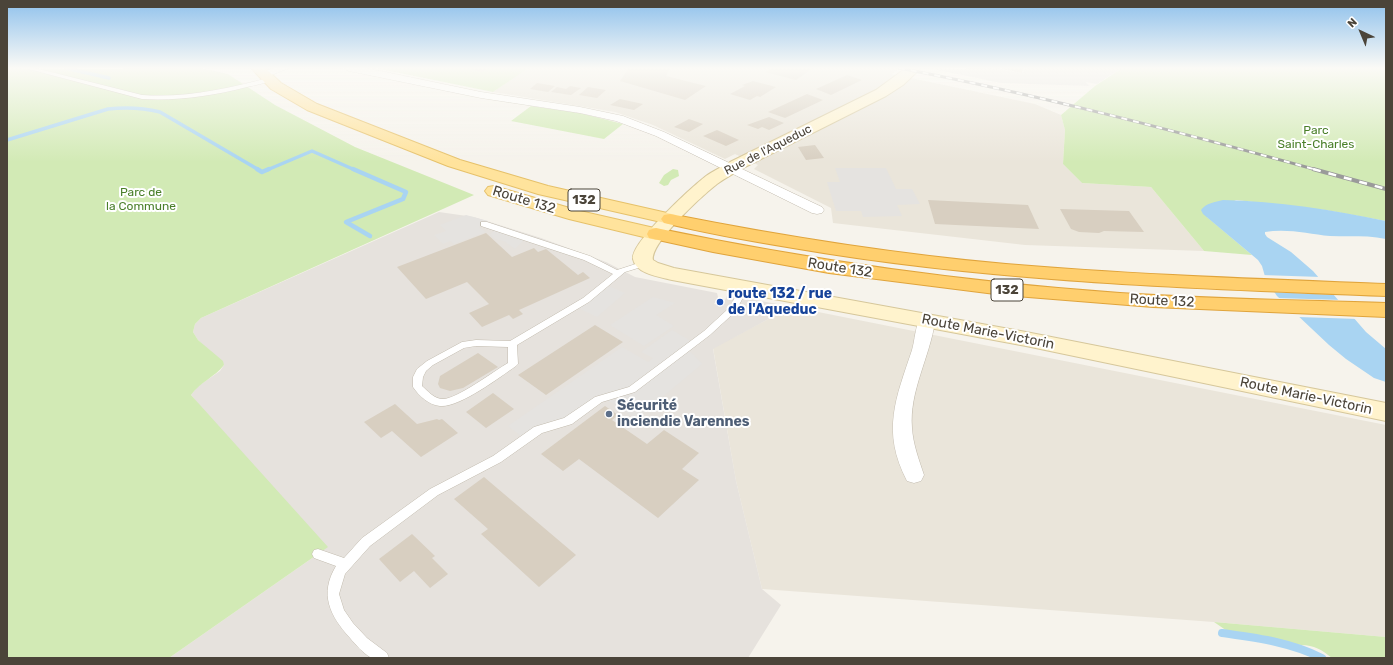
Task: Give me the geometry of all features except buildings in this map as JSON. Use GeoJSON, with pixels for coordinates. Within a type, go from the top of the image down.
{"type":"FeatureCollection","features":[{"type":"Feature","properties":{"kind":"highway","name":"Route 132"},"geometry":{"type":"LineString","coordinates":[[670,219],[787,241],[916,260],[1053,274],[1386,290]]}},
{"type":"Feature","properties":{"kind":"highway","name":"Route 132"},"geometry":{"type":"LineString","coordinates":[[656,234],[796,262],[942,282],[1123,299],[1386,310]]}},
{"type":"Feature","properties":{"kind":"main road","name":"Route 132"},"geometry":{"type":"LineString","coordinates":[[297,99],[398,152],[472,184],[563,212],[656,234]]}},
{"type":"Feature","properties":{"kind":"main road","name":"Route 132"},"geometry":{"type":"LineString","coordinates":[[319,110],[428,153],[486,173],[561,194],[670,219]]}},
{"type":"Feature","properties":{"kind":"street"},"geometry":{"type":"LineString","coordinates":[[511,99],[611,116],[655,132],[817,210]]}},
{"type":"Feature","properties":{"kind":"street","name":"Rue de l'Aqueduc"},"geometry":{"type":"LineString","coordinates":[[670,219],[682,205],[699,190],[731,168],[869,99]]}},
{"type":"Feature","properties":{"kind":"street"},"geometry":{"type":"LineString","coordinates":[[645,262],[642,258],[643,250],[670,219]]}},
{"type":"Feature","properties":{"kind":"street","name":"Route Marie-Victorin"},"geometry":{"type":"LineString","coordinates":[[645,262],[656,270],[672,274],[1049,344],[1386,412]]}},
{"type":"Feature","properties":{"kind":"street"},"geometry":{"type":"LineString","coordinates":[[914,475],[904,442],[902,418],[912,377],[925,335],[927,321]]}},
{"type":"Feature","properties":{"kind":"lane"},"geometry":{"type":"LineString","coordinates":[[484,224],[587,258],[618,273]]}},
{"type":"Feature","properties":{"kind":"lane"},"geometry":{"type":"LineString","coordinates":[[512,344],[513,364],[456,400],[446,403],[436,402],[429,398],[418,387],[418,376],[422,370],[455,348],[476,342],[512,344],[586,300],[618,273],[645,262]]}},
{"type":"Feature","properties":{"kind":"lane"},"geometry":{"type":"LineString","coordinates":[[382,658],[362,642],[348,627],[338,613],[333,594],[335,583],[340,571],[366,542],[434,492],[497,459],[538,430],[568,421],[599,398],[632,390],[712,328],[732,310],[745,287]]}},
{"type":"Feature","properties":{"kind":"lane"},"geometry":{"type":"LineString","coordinates":[[318,554],[345,564]]}},
{"type":"Feature","properties":{"kind":"shaded area"},"geometry":{"type":"Polygon","coordinates":[[[536,99],[1011,99],[1035,104],[1061,115],[1065,130],[1063,164],[1082,183],[1151,187],[1204,251],[1025,245],[833,223],[831,208],[754,169],[758,165],[735,154],[725,159],[653,125],[615,112],[536,99]]]}},
{"type":"Feature","properties":{"kind":"shaded area"},"geometry":{"type":"Polygon","coordinates":[[[835,168],[886,168],[896,189],[912,189],[920,204],[897,205],[902,216],[863,217],[861,211],[836,211],[827,182],[840,182],[835,168]]]}},
{"type":"Feature","properties":{"kind":"shaded area"},"geometry":{"type":"Polygon","coordinates":[[[439,212],[474,217],[541,238],[606,262],[635,277],[717,293],[718,297],[714,304],[723,306],[727,295],[783,305],[776,315],[713,349],[736,481],[762,589],[781,605],[748,658],[169,658],[318,554],[191,395],[197,387],[220,371],[224,365],[198,340],[193,332],[195,324],[201,318],[439,212]]]}},
{"type":"Feature","properties":{"kind":"shaded area"},"geometry":{"type":"Polygon","coordinates":[[[466,215],[488,221],[479,227],[486,232],[454,244],[450,241],[443,244],[434,235],[446,231],[440,225],[466,215]]]}},
{"type":"Feature","properties":{"kind":"shaded area"},"geometry":{"type":"Polygon","coordinates":[[[496,228],[526,238],[515,249],[504,241],[495,239],[490,235],[496,228]]]}},
{"type":"Feature","properties":{"kind":"shaded area"},"geometry":{"type":"Polygon","coordinates":[[[606,285],[625,293],[597,317],[576,307],[606,285]]]}},
{"type":"Feature","properties":{"kind":"shaded area"},"geometry":{"type":"Polygon","coordinates":[[[653,297],[675,303],[656,315],[674,326],[644,346],[610,325],[653,297]]]}},
{"type":"Feature","properties":{"kind":"shaded area"},"geometry":{"type":"Polygon","coordinates":[[[783,305],[1386,425],[1386,637],[1214,622],[762,589],[736,481],[713,348],[776,315],[783,305]]]}},
{"type":"Feature","properties":{"kind":"shaded area"},"geometry":{"type":"Polygon","coordinates":[[[672,330],[694,343],[686,349],[702,364],[636,419],[613,403],[599,399],[568,421],[525,439],[508,426],[622,347],[648,362],[653,358],[641,352],[672,330]]]}},
{"type":"Feature","properties":{"kind":"green space","name":"Parc de la Commune"},"geometry":{"type":"Polygon","coordinates":[[[7,99],[266,99],[355,147],[474,195],[201,318],[195,324],[193,332],[198,340],[223,361],[224,365],[191,395],[328,547],[169,658],[7,658],[7,99]]]}},
{"type":"Feature","properties":{"kind":"green space","name":"Parc Saint-Charles"},"geometry":{"type":"Polygon","coordinates":[[[1080,99],[1386,99],[1386,221],[1325,210],[1236,200],[1207,217],[1252,255],[1204,251],[1151,187],[1082,183],[1063,164],[1065,130],[1061,115],[1080,99]]]}},
{"type":"Feature","properties":{"kind":"green space"},"geometry":{"type":"Polygon","coordinates":[[[531,106],[580,113],[623,124],[604,139],[511,121],[531,106]]]}},
{"type":"Feature","properties":{"kind":"green space"},"geometry":{"type":"Polygon","coordinates":[[[673,169],[678,170],[679,176],[671,180],[668,185],[664,186],[659,183],[664,175],[673,169]]]}},
{"type":"Feature","properties":{"kind":"green space"},"geometry":{"type":"Polygon","coordinates":[[[1214,622],[1386,637],[1386,658],[1332,658],[1321,650],[1310,646],[1230,633],[1214,622]]]}},
{"type":"Feature","properties":{"kind":"water"},"geometry":{"type":"Polygon","coordinates":[[[1223,200],[1264,202],[1305,207],[1386,221],[1386,239],[1330,236],[1290,231],[1273,231],[1265,232],[1265,234],[1267,237],[1291,252],[1313,271],[1366,332],[1386,349],[1386,382],[1374,378],[1346,359],[1329,345],[1277,296],[1266,280],[1262,266],[1258,260],[1203,214],[1201,210],[1205,206],[1223,200]]]}},
{"type":"Feature","properties":{"kind":"pier"},"geometry":{"type":"Polygon","coordinates":[[[1262,275],[1321,277],[1337,295],[1272,292],[1262,275]]]}},
{"type":"Feature","properties":{"kind":"pier"},"geometry":{"type":"Polygon","coordinates":[[[1276,298],[1342,300],[1359,319],[1298,317],[1276,298]]]}},
{"type":"Feature","properties":{"kind":"waterway"},"geometry":{"type":"LineString","coordinates":[[7,140],[108,109],[141,109],[160,112],[259,170]]}},
{"type":"Feature","properties":{"kind":"waterway"},"geometry":{"type":"LineString","coordinates":[[267,170],[312,151],[355,170]]}},
{"type":"Feature","properties":{"kind":"waterway"},"geometry":{"type":"LineString","coordinates":[[257,169],[262,172],[269,169]]}},
{"type":"Feature","properties":{"kind":"waterway"},"geometry":{"type":"LineString","coordinates":[[353,169],[406,192],[403,199],[346,222],[370,236]]}},
{"type":"Feature","properties":{"kind":"waterway"},"geometry":{"type":"LineString","coordinates":[[1222,633],[1286,644],[1322,658]]}},
{"type":"Feature","properties":{"kind":"railway"},"geometry":{"type":"LineString","coordinates":[[1044,99],[1317,170]]}},
{"type":"Feature","properties":{"kind":"railway"},"geometry":{"type":"LineString","coordinates":[[1313,169],[1386,189]]}},
{"type":"Feature","properties":{"kind":"place","name":"route 132 / rue de l'Aqueduc"},"geometry":{"type":"Point","coordinates":[720,302]}},
{"type":"Feature","properties":{"kind":"place","name":"Sécurité inciendie Varennes"},"geometry":{"type":"Point","coordinates":[609,414]}}]}
